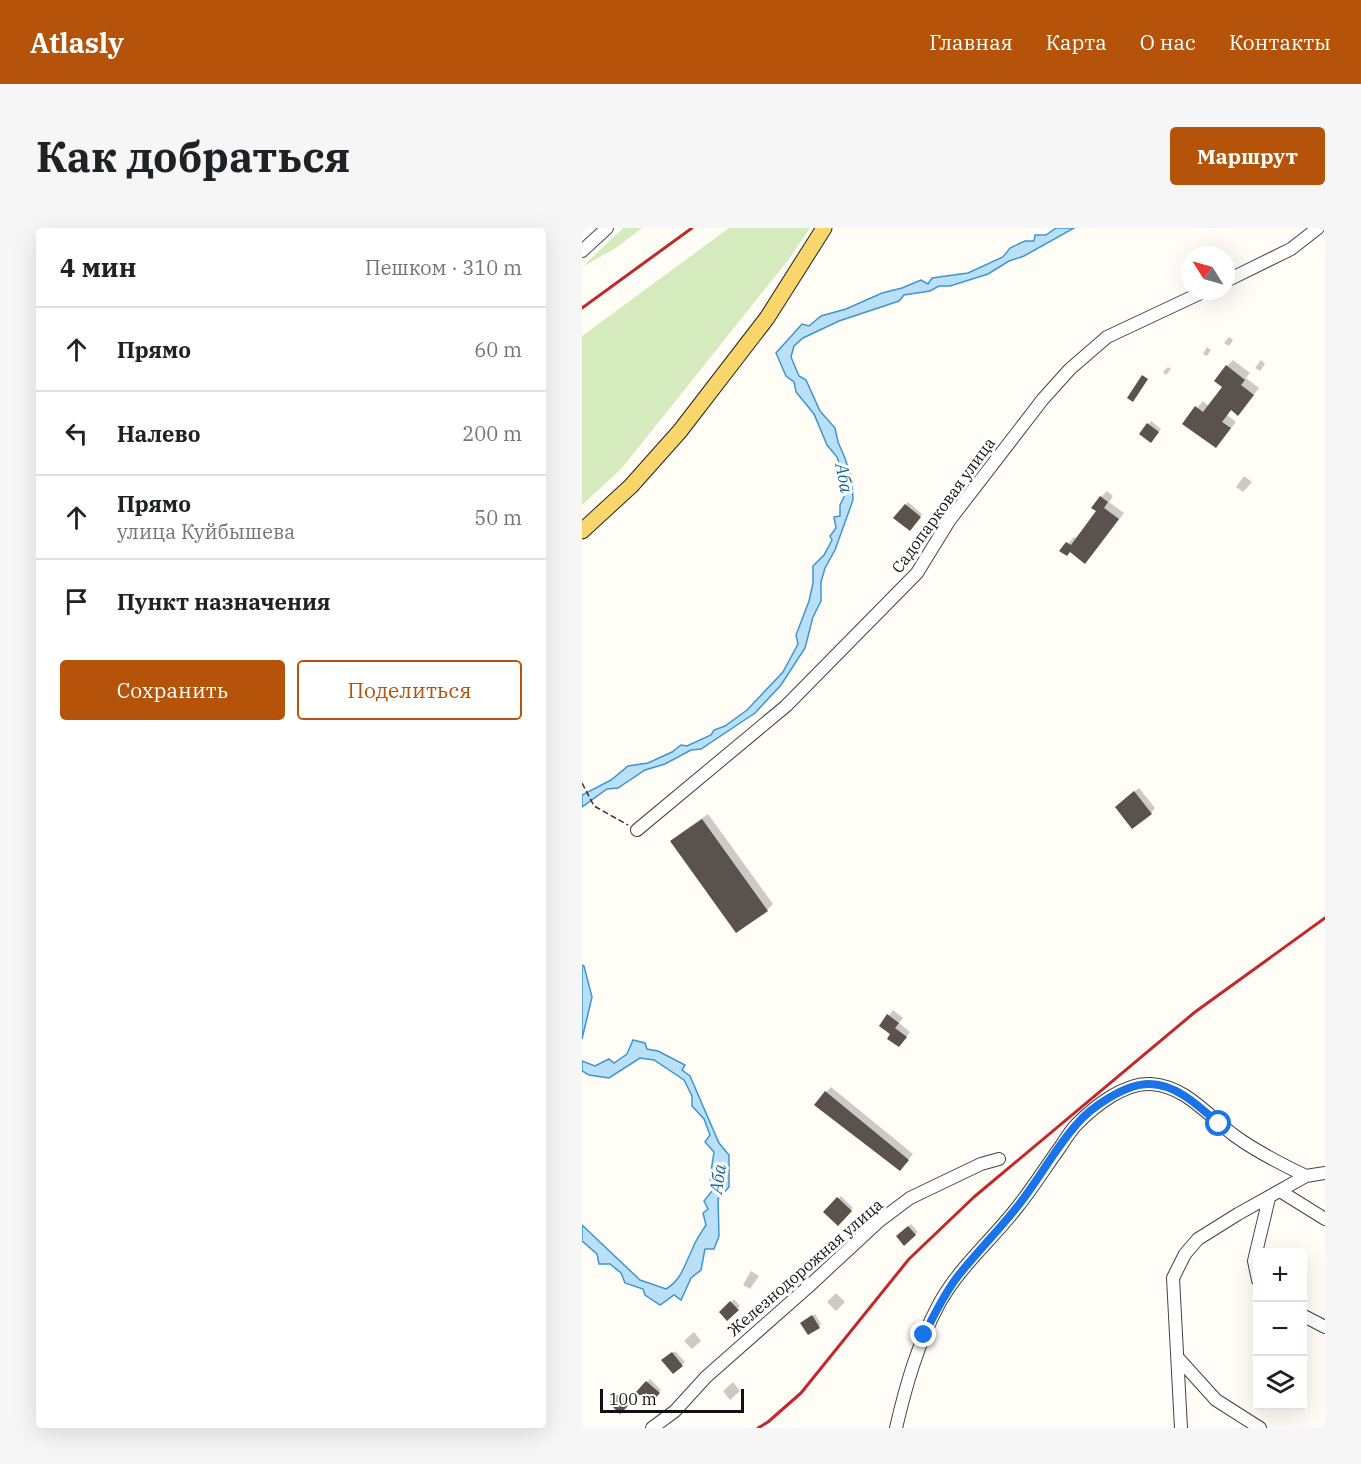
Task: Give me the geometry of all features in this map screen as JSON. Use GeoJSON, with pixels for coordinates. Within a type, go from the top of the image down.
{"type":"FeatureCollection","features":[{"type":"Feature","properties":{"kind":"main road"},"geometry":{"type":"LineString","coordinates":[[582,531],[631,486],[680,431],[767,318],[824,228]]}},
{"type":"Feature","properties":{"kind":"street"},"geometry":{"type":"LineString","coordinates":[[582,251],[607,228]]}},
{"type":"Feature","properties":{"kind":"street"},"geometry":{"type":"LineString","coordinates":[[1235,277],[1291,249],[1318,228]]}},
{"type":"Feature","properties":{"kind":"street","name":"Садопарковая улица"},"geometry":{"type":"LineString","coordinates":[[637,830],[786,706],[917,573],[949,521],[1043,399],[1070,369],[1107,338],[1186,300]]}},
{"type":"Feature","properties":{"kind":"street"},"geometry":{"type":"LineString","coordinates":[[896,1428],[904,1393],[924,1335],[940,1302],[957,1277],[1018,1206],[1076,1124],[1102,1102],[1129,1087],[1151,1084],[1169,1088],[1189,1097],[1234,1136],[1258,1152],[1306,1176]]}},
{"type":"Feature","properties":{"kind":"street","name":"Железнодорожная улица"},"geometry":{"type":"LineString","coordinates":[[652,1428],[675,1411],[706,1377],[878,1222],[910,1198],[981,1164],[999,1159]]}},
{"type":"Feature","properties":{"kind":"street"},"geometry":{"type":"LineString","coordinates":[[1181,1428],[1173,1278],[1185,1254],[1198,1239],[1238,1214],[1306,1176],[1325,1173]]}},
{"type":"Feature","properties":{"kind":"street"},"geometry":{"type":"LineString","coordinates":[[1280,1191],[1325,1220]]}},
{"type":"Feature","properties":{"kind":"street"},"geometry":{"type":"LineString","coordinates":[[1257,1248],[1269,1198]]}},
{"type":"Feature","properties":{"kind":"street"},"geometry":{"type":"LineString","coordinates":[[1307,1318],[1325,1327]]}},
{"type":"Feature","properties":{"kind":"street"},"geometry":{"type":"LineString","coordinates":[[1178,1358],[1216,1400],[1260,1428]]}},
{"type":"Feature","properties":{"kind":"path"},"geometry":{"type":"LineString","coordinates":[[583,785],[594,806],[637,830]]}},
{"type":"Feature","properties":{"kind":"green space"},"geometry":{"type":"Polygon","coordinates":[[[623,228],[642,228],[616,248],[582,267],[623,228]]]}},
{"type":"Feature","properties":{"kind":"green space"},"geometry":{"type":"Polygon","coordinates":[[[729,228],[810,228],[789,259],[622,468],[582,505],[582,336],[729,228]]]}},
{"type":"Feature","properties":{"kind":"water","name":"Аба"},"geometry":{"type":"Polygon","coordinates":[[[1056,228],[1074,228],[988,274],[950,286],[939,286],[930,291],[904,295],[899,301],[839,321],[803,338],[794,346],[791,357],[799,376],[806,380],[820,411],[835,428],[852,481],[853,500],[835,550],[825,568],[821,582],[821,601],[813,617],[805,648],[781,685],[755,713],[701,749],[691,750],[665,764],[645,770],[618,788],[607,789],[582,807],[582,795],[611,780],[628,766],[648,763],[672,752],[681,745],[687,746],[711,735],[714,730],[725,726],[747,710],[783,672],[798,644],[796,635],[809,601],[813,583],[813,566],[824,555],[832,540],[830,536],[836,528],[834,517],[840,516],[840,505],[844,497],[840,486],[844,478],[837,457],[827,445],[814,414],[796,392],[794,382],[786,376],[776,353],[802,324],[809,326],[821,316],[846,309],[882,293],[921,280],[928,284],[932,278],[968,273],[1003,257],[1010,248],[1025,241],[1034,241],[1035,235],[1046,235],[1056,228]]]}},
{"type":"Feature","properties":{"kind":"water"},"geometry":{"type":"Polygon","coordinates":[[[582,965],[592,997],[582,1039],[582,965]]]}},
{"type":"Feature","properties":{"kind":"water","name":"Аба"},"geometry":{"type":"Polygon","coordinates":[[[633,1040],[645,1043],[647,1049],[658,1051],[685,1065],[682,1070],[690,1076],[719,1143],[729,1155],[729,1187],[718,1199],[719,1236],[714,1249],[705,1249],[701,1270],[691,1278],[681,1300],[674,1295],[660,1305],[645,1295],[643,1289],[625,1283],[621,1273],[610,1264],[599,1264],[597,1254],[582,1241],[582,1225],[640,1280],[666,1289],[679,1276],[706,1225],[703,1213],[708,1209],[704,1201],[712,1191],[710,1178],[714,1152],[705,1142],[710,1135],[704,1119],[692,1106],[692,1096],[684,1080],[654,1060],[640,1058],[609,1078],[589,1075],[582,1071],[582,1061],[595,1066],[609,1059],[614,1063],[627,1054],[633,1040]]]}},
{"type":"Feature","properties":{"kind":"building"},"geometry":{"type":"Polygon","coordinates":[[[1226,365],[1245,380],[1241,385],[1254,395],[1238,416],[1231,410],[1222,422],[1231,428],[1216,448],[1182,424],[1195,406],[1203,412],[1222,387],[1214,381],[1226,365]]]}},
{"type":"Feature","properties":{"kind":"building"},"geometry":{"type":"Polygon","coordinates":[[[1142,375],[1148,379],[1133,402],[1127,398],[1142,375]]]}},
{"type":"Feature","properties":{"kind":"building"},"geometry":{"type":"Polygon","coordinates":[[[1147,423],[1159,432],[1151,443],[1139,434],[1147,423]]]}},
{"type":"Feature","properties":{"kind":"building"},"geometry":{"type":"Polygon","coordinates":[[[1100,496],[1108,502],[1104,508],[1119,519],[1085,564],[1070,552],[1067,556],[1059,551],[1066,542],[1071,545],[1096,511],[1091,508],[1100,496]]]}},
{"type":"Feature","properties":{"kind":"building"},"geometry":{"type":"Polygon","coordinates":[[[905,504],[921,517],[910,531],[893,518],[905,504]]]}},
{"type":"Feature","properties":{"kind":"building"},"geometry":{"type":"Polygon","coordinates":[[[1134,791],[1152,814],[1132,829],[1115,807],[1134,791]]]}},
{"type":"Feature","properties":{"kind":"building"},"geometry":{"type":"Polygon","coordinates":[[[702,819],[768,911],[736,933],[670,841],[702,819]]]}},
{"type":"Feature","properties":{"kind":"building"},"geometry":{"type":"Polygon","coordinates":[[[887,1014],[899,1023],[895,1028],[907,1037],[899,1047],[887,1039],[890,1034],[879,1026],[887,1014]]]}},
{"type":"Feature","properties":{"kind":"building"},"geometry":{"type":"Polygon","coordinates":[[[825,1091],[909,1160],[900,1171],[814,1105],[825,1091]]]}},
{"type":"Feature","properties":{"kind":"building"},"geometry":{"type":"Polygon","coordinates":[[[837,1197],[852,1211],[838,1226],[823,1212],[837,1197]]]}},
{"type":"Feature","properties":{"kind":"building"},"geometry":{"type":"Polygon","coordinates":[[[908,1226],[916,1235],[904,1246],[896,1236],[908,1226]]]}},
{"type":"Feature","properties":{"kind":"building"},"geometry":{"type":"Polygon","coordinates":[[[730,1301],[739,1310],[727,1321],[719,1312],[730,1301]]]}},
{"type":"Feature","properties":{"kind":"building"},"geometry":{"type":"Polygon","coordinates":[[[812,1315],[820,1328],[808,1335],[800,1323],[812,1315]]]}},
{"type":"Feature","properties":{"kind":"building"},"geometry":{"type":"Polygon","coordinates":[[[672,1352],[683,1366],[673,1374],[661,1360],[672,1352]]]}},
{"type":"Feature","properties":{"kind":"building"},"geometry":{"type":"Polygon","coordinates":[[[646,1381],[660,1393],[650,1404],[636,1392],[646,1381]]]}},
{"type":"Feature","properties":{"kind":"building"},"geometry":{"type":"Polygon","coordinates":[[[617,1395],[628,1406],[620,1414],[609,1403],[617,1395]]]}},
{"type":"Feature","properties":{"kind":"railway"},"geometry":{"type":"LineString","coordinates":[[582,308],[692,228]]}},
{"type":"Feature","properties":{"kind":"railway"},"geometry":{"type":"LineString","coordinates":[[758,1428],[801,1393],[909,1259],[974,1197],[1195,1012],[1325,918]]}},
{"type":"Feature","properties":{"kind":"route"},"geometry":{"type":"LineString","coordinates":[[924,1335],[940,1302],[957,1277],[1018,1206],[1076,1124],[1102,1102],[1129,1087],[1151,1084],[1169,1088],[1189,1097],[1219,1124]]}}]}
